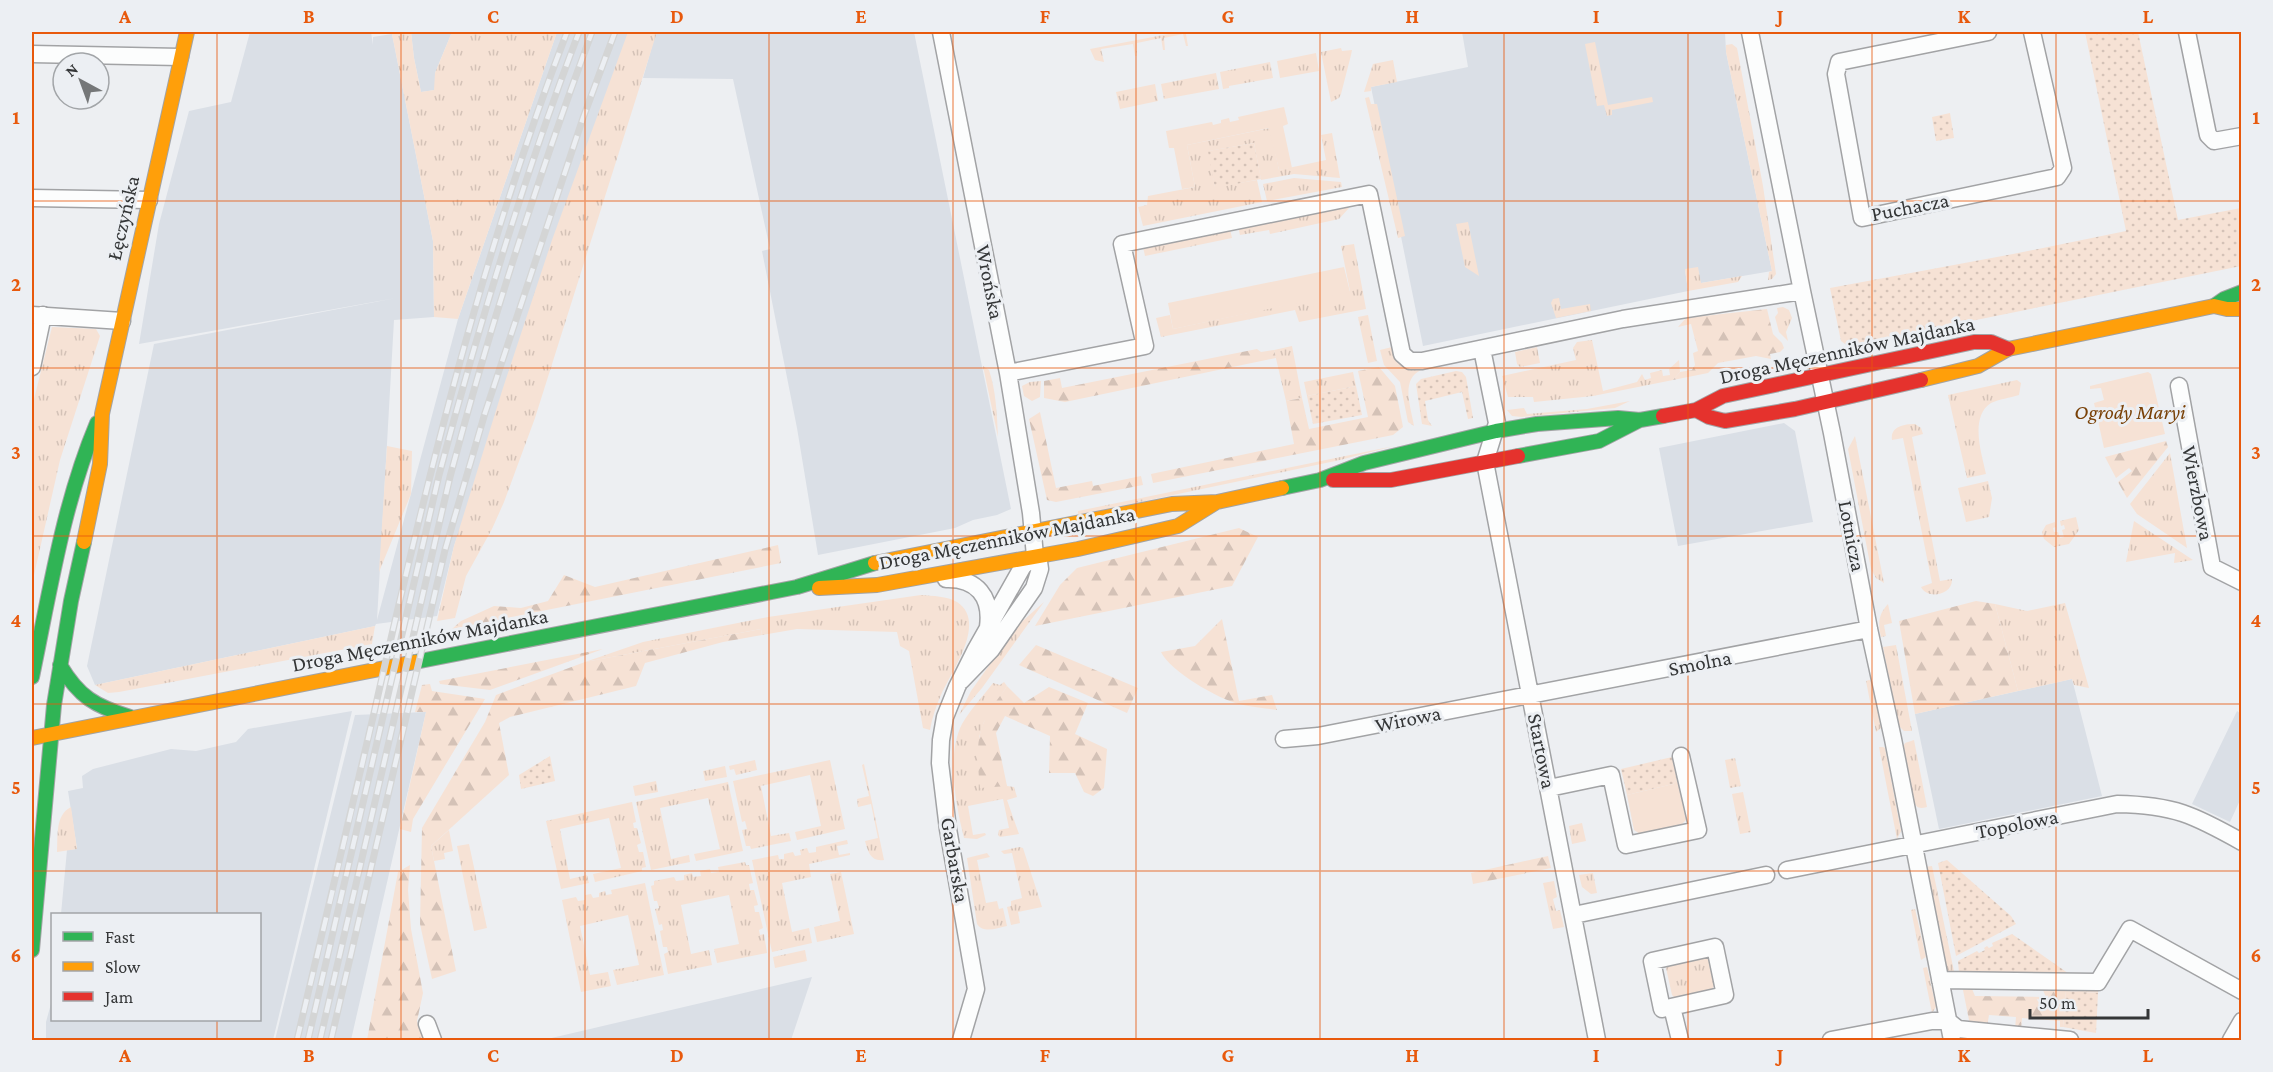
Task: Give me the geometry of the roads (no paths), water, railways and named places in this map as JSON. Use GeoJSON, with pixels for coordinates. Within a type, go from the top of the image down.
{"type":"FeatureCollection","features":[{"type":"Feature","properties":{"kind":"street","name":"Łęczyńska"},"geometry":{"type":"LineString","coordinates":[[32,950],[60,665],[100,464],[102,414],[187,32]]}},
{"type":"Feature","properties":{"kind":"street","name":"Wrońska"},"geometry":{"type":"LineString","coordinates":[[941,32],[1008,373],[1031,513],[1035,556]]}},
{"type":"Feature","properties":{"kind":"street","name":"Lotnicza"},"geometry":{"type":"LineString","coordinates":[[1750,32],[1826,402],[1952,1041]]}},
{"type":"Feature","properties":{"kind":"street","name":"Puchacza"},"geometry":{"type":"LineString","coordinates":[[1988,32],[1931,37],[1839,62],[1836,74],[1862,218],[2057,177],[2061,174],[2063,168],[2032,32]]}},
{"type":"Feature","properties":{"kind":"street"},"geometry":{"type":"LineString","coordinates":[[2187,32],[2208,135],[2214,141],[2241,136]]}},
{"type":"Feature","properties":{"kind":"street"},"geometry":{"type":"LineString","coordinates":[[32,54],[180,57]]}},
{"type":"Feature","properties":{"kind":"street"},"geometry":{"type":"LineString","coordinates":[[1008,373],[1145,346],[1122,244],[1369,194],[1402,354],[1410,361],[1416,362],[1482,349],[1623,319],[1802,291]]}},
{"type":"Feature","properties":{"kind":"street"},"geometry":{"type":"LineString","coordinates":[[32,198],[148,200]]}},
{"type":"Feature","properties":{"kind":"street","name":"Droga Męczenników Majdanka"},"geometry":{"type":"LineString","coordinates":[[1696,410],[1709,417],[1725,421],[1826,402],[1978,366],[2008,349],[2214,306],[2241,292]]}},
{"type":"Feature","properties":{"kind":"street","name":"Droga Męczenników Majdanka"},"geometry":{"type":"LineString","coordinates":[[2214,306],[2241,309]]}},
{"type":"Feature","properties":{"kind":"street"},"geometry":{"type":"LineString","coordinates":[[32,367],[37,315],[122,321]]}},
{"type":"Feature","properties":{"kind":"street","name":"Droga Męczenników Majdanka"},"geometry":{"type":"LineString","coordinates":[[32,738],[797,587],[873,563],[1172,504],[1217,502],[1320,480],[1364,463],[1496,431],[1537,424],[1618,418],[1640,420],[1696,410],[1723,396],[1974,342],[1991,342],[2008,349]]}},
{"type":"Feature","properties":{"kind":"street"},"geometry":{"type":"LineString","coordinates":[[1482,349],[1497,423],[1485,462]]}},
{"type":"Feature","properties":{"kind":"street","name":"Wierzbowa"},"geometry":{"type":"LineString","coordinates":[[2179,386],[2212,567],[2241,582]]}},
{"type":"Feature","properties":{"kind":"street","name":"Łęczyńska"},"geometry":{"type":"LineString","coordinates":[[32,674],[66,514],[80,463],[102,414]]}},
{"type":"Feature","properties":{"kind":"street","name":"Droga Męczenników Majdanka"},"geometry":{"type":"LineString","coordinates":[[1320,480],[1391,480],[1599,441],[1618,434],[1640,420]]}},
{"type":"Feature","properties":{"kind":"street","name":"Startowa"},"geometry":{"type":"LineString","coordinates":[[1485,462],[1597,1041]]}},
{"type":"Feature","properties":{"kind":"street","name":"Droga Męczenników Majdanka"},"geometry":{"type":"LineString","coordinates":[[797,587],[834,588],[900,580],[1078,549],[1178,526],[1217,502]]}},
{"type":"Feature","properties":{"kind":"street","name":"Garbarska"},"geometry":{"type":"LineString","coordinates":[[961,681],[991,650],[1034,588],[1040,569],[1040,562],[1035,556],[1023,566],[988,628],[961,681],[945,717],[941,740],[940,763],[948,829],[976,989],[961,1041]]}},
{"type":"Feature","properties":{"kind":"street"},"geometry":{"type":"LineString","coordinates":[[900,580],[965,580],[986,599],[990,614],[988,628]]}},
{"type":"Feature","properties":{"kind":"street","name":"Smolna"},"geometry":{"type":"LineString","coordinates":[[1531,696],[1869,629]]}},
{"type":"Feature","properties":{"kind":"street"},"geometry":{"type":"LineString","coordinates":[[60,665],[74,688],[88,702],[131,718]]}},
{"type":"Feature","properties":{"kind":"street","name":"Wirowa"},"geometry":{"type":"LineString","coordinates":[[1284,739],[1318,736],[1531,696]]}},
{"type":"Feature","properties":{"kind":"street"},"geometry":{"type":"LineString","coordinates":[[1549,788],[1611,775],[1626,845],[1698,830],[1681,756]]}},
{"type":"Feature","properties":{"kind":"street","name":"Topolowa"},"geometry":{"type":"LineString","coordinates":[[1787,870],[2117,804],[2165,807],[2194,816],[2241,842]]}},
{"type":"Feature","properties":{"kind":"street"},"geometry":{"type":"LineString","coordinates":[[1574,915],[1766,875]]}},
{"type":"Feature","properties":{"kind":"street"},"geometry":{"type":"LineString","coordinates":[[1940,980],[2098,982],[2130,929],[2241,991]]}},
{"type":"Feature","properties":{"kind":"street"},"geometry":{"type":"LineString","coordinates":[[1715,947],[1725,995],[1672,1007],[1662,1009],[1652,961],[1715,947]]}},
{"type":"Feature","properties":{"kind":"street"},"geometry":{"type":"LineString","coordinates":[[1672,1007],[1680,1041]]}},
{"type":"Feature","properties":{"kind":"street"},"geometry":{"type":"LineString","coordinates":[[1831,1040],[1932,1020],[1948,1021],[1958,1029],[2070,1041]]}},
{"type":"Feature","properties":{"kind":"street"},"geometry":{"type":"LineString","coordinates":[[2231,1041],[2241,1021]]}},
{"type":"Feature","properties":{"kind":"street"},"geometry":{"type":"LineString","coordinates":[[427,1024],[433,1041]]}},
{"type":"Feature","properties":{"kind":"railway"},"geometry":{"type":"LineString","coordinates":[[297,1040],[414,540],[458,369],[508,199],[567,32]]}},
{"type":"Feature","properties":{"kind":"railway"},"geometry":{"type":"LineString","coordinates":[[308,1040],[439,475],[503,251],[579,32]]}},
{"type":"Feature","properties":{"kind":"railway"},"geometry":{"type":"LineString","coordinates":[[320,1040],[450,477],[481,364],[516,252],[592,32]]}},
{"type":"Feature","properties":{"kind":"railway"},"geometry":{"type":"LineString","coordinates":[[331,1040],[445,550],[485,413],[583,118],[615,32]]}},
{"type":"Feature","properties":{"kind":"park label","name":"Ogrody Maryi"},"geometry":{"type":"Point","coordinates":[2130,412]}}]}
